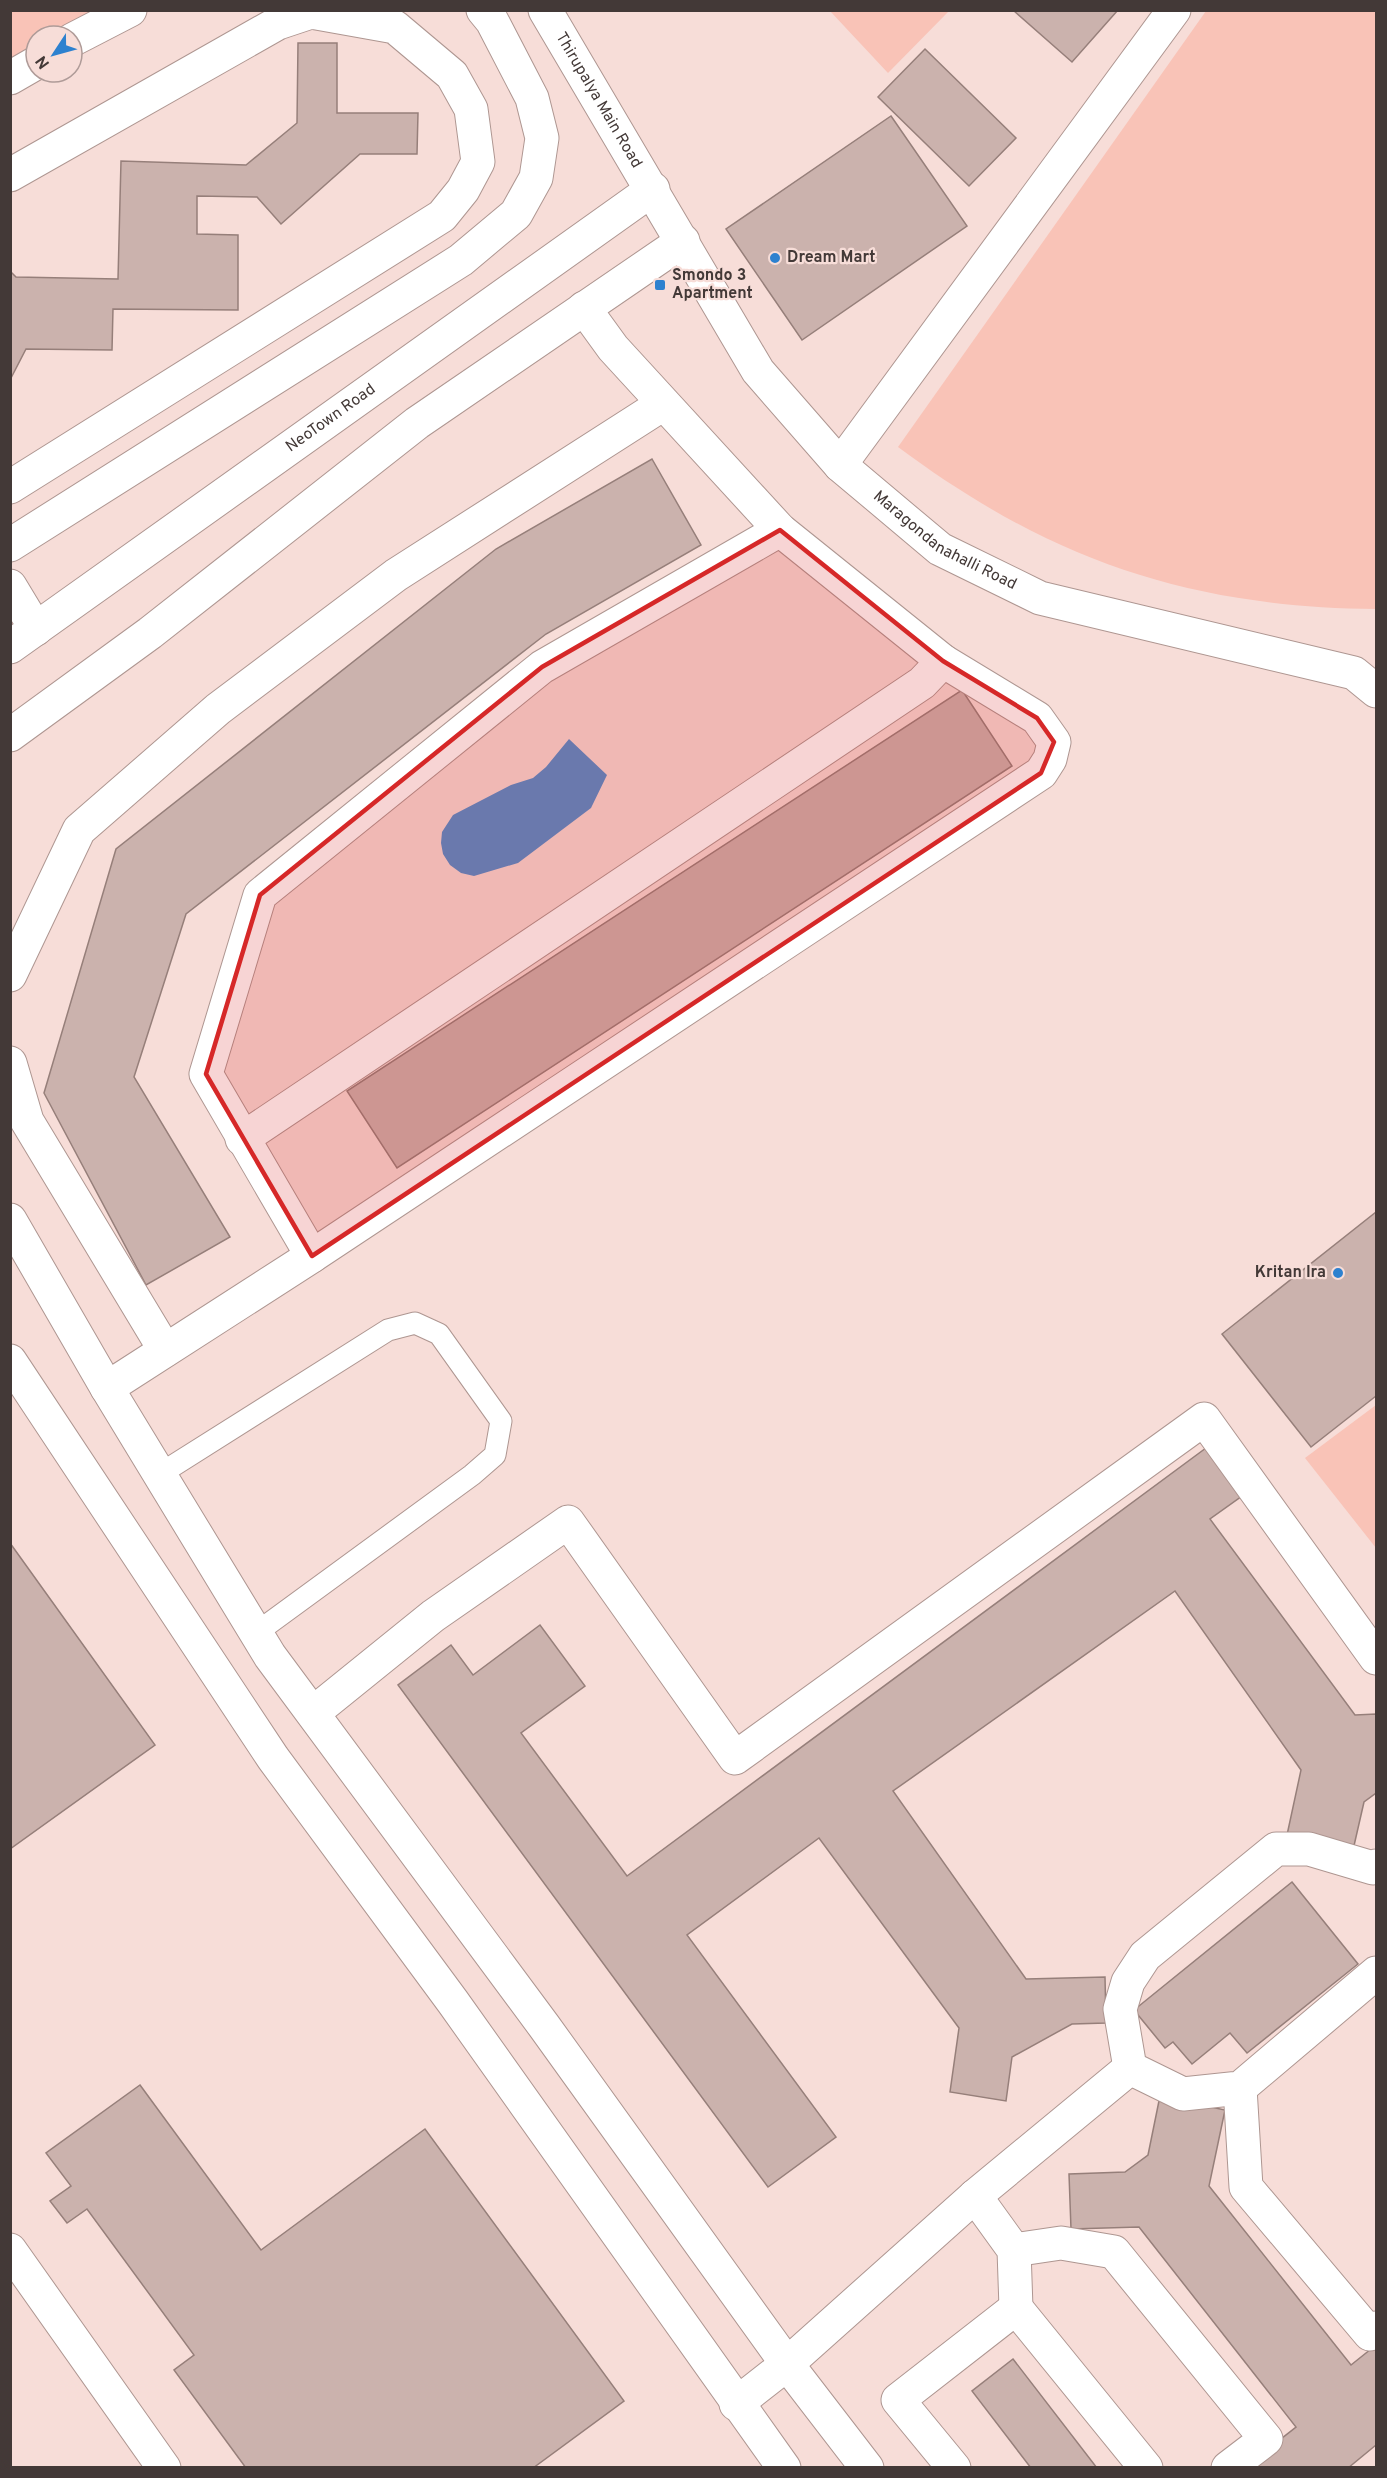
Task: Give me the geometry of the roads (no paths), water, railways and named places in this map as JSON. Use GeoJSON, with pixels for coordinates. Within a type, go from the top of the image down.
{"type":"FeatureCollection","features":[{"type":"Feature","properties":{"kind":"street"},"geometry":{"type":"LineString","coordinates":[[84,34],[130,10]]}},
{"type":"Feature","properties":{"kind":"street"},"geometry":{"type":"LineString","coordinates":[[10,545],[461,260],[516,214],[536,178],[542,138],[532,98],[492,21],[483,10]]}},
{"type":"Feature","properties":{"kind":"street","name":"Thirupalya Main Road"},"geometry":{"type":"LineString","coordinates":[[546,10],[652,189]]}},
{"type":"Feature","properties":{"kind":"street"},"geometry":{"type":"LineString","coordinates":[[840,465],[1174,10]]}},
{"type":"Feature","properties":{"kind":"street"},"geometry":{"type":"LineString","coordinates":[[10,175],[278,23],[311,12],[395,27],[453,75],[471,109],[478,162],[463,190],[442,216],[10,487]]}},
{"type":"Feature","properties":{"kind":"street"},"geometry":{"type":"LineString","coordinates":[[10,78],[24,70]]}},
{"type":"Feature","properties":{"kind":"street","name":"Maragondanahalli Road"},"geometry":{"type":"LineString","coordinates":[[652,189],[758,371],[840,465],[940,549],[1040,598],[1354,674],[1377,691]]}},
{"type":"Feature","properties":{"kind":"street","name":"NeoTown Road"},"geometry":{"type":"LineString","coordinates":[[23,638],[652,189]]}},
{"type":"Feature","properties":{"kind":"street"},"geometry":{"type":"LineString","coordinates":[[10,735],[150,633],[417,423],[683,241]]}},
{"type":"Feature","properties":{"kind":"street"},"geometry":{"type":"LineString","coordinates":[[107,1388],[312,1256],[1041,773],[1050,759],[1054,742],[1037,718],[943,662],[780,530],[613,348],[584,308]]}},
{"type":"Feature","properties":{"kind":"street"},"geometry":{"type":"LineString","coordinates":[[10,975],[79,830],[87,822],[218,709],[396,575],[663,404]]}},
{"type":"Feature","properties":{"kind":"street"},"geometry":{"type":"LineString","coordinates":[[312,1256],[206,1074],[260,895],[542,667],[780,530]]}},
{"type":"Feature","properties":{"kind":"street"},"geometry":{"type":"LineString","coordinates":[[10,586],[23,638]]}},
{"type":"Feature","properties":{"kind":"street"},"geometry":{"type":"LineString","coordinates":[[242,1139],[921,683],[943,662]]}},
{"type":"Feature","properties":{"kind":"street"},"geometry":{"type":"LineString","coordinates":[[10,1063],[27,1121],[157,1356]]}},
{"type":"Feature","properties":{"kind":"street"},"geometry":{"type":"LineString","coordinates":[[10,1220],[107,1388],[256,1633],[544,2025],[787,2364],[867,2468]]}},
{"type":"Feature","properties":{"kind":"street"},"geometry":{"type":"LineString","coordinates":[[10,1361],[273,1758],[453,2002],[736,2404],[784,2468]]}},
{"type":"Feature","properties":{"kind":"street"},"geometry":{"type":"LineString","coordinates":[[313,1713],[433,1616],[568,1522],[735,1758],[1204,1419],[1377,1658]]}},
{"type":"Feature","properties":{"kind":"street"},"geometry":{"type":"LineString","coordinates":[[1130,2068],[1120,2009],[1128,1982],[1145,1956],[1276,1849],[1309,1849],[1376,1872]]}},
{"type":"Feature","properties":{"kind":"street"},"geometry":{"type":"LineString","coordinates":[[1130,2068],[1183,2094],[1240,2088],[1377,1973]]}},
{"type":"Feature","properties":{"kind":"street"},"geometry":{"type":"LineString","coordinates":[[736,2404],[787,2364],[818,2333],[975,2196],[1130,2068]]}},
{"type":"Feature","properties":{"kind":"street"},"geometry":{"type":"LineString","coordinates":[[1240,2088],[1246,2187],[1370,2334],[1377,2328]]}},
{"type":"Feature","properties":{"kind":"street"},"geometry":{"type":"LineString","coordinates":[[975,2196],[1014,2250],[1016,2308],[1146,2468]]}},
{"type":"Feature","properties":{"kind":"street"},"geometry":{"type":"LineString","coordinates":[[1014,2250],[1061,2243],[1114,2252],[1266,2439],[1228,2468]]}},
{"type":"Feature","properties":{"kind":"street"},"geometry":{"type":"LineString","coordinates":[[10,2250],[164,2468]]}},
{"type":"Feature","properties":{"kind":"street"},"geometry":{"type":"LineString","coordinates":[[954,2468],[898,2400],[1016,2308]]}},
{"type":"Feature","properties":{"kind":"lane"},"geometry":{"type":"LineString","coordinates":[[160,1474],[388,1330],[414,1323],[439,1334],[501,1421],[495,1455],[472,1475],[256,1633]]}},
{"type":"Feature","properties":{"kind":"water"},"geometry":{"type":"Polygon","coordinates":[[[569,739],[607,775],[591,808],[518,863],[474,876],[461,873],[450,865],[443,854],[441,843],[442,832],[453,815],[511,785],[533,778],[546,767],[569,739]]]}},
{"type":"Feature","properties":{"kind":"place","name":"Dream Mart"},"geometry":{"type":"Point","coordinates":[775,258]}},
{"type":"Feature","properties":{"kind":"place","name":"Smondo 3 Apartment"},"geometry":{"type":"Point","coordinates":[660,285]}},
{"type":"Feature","properties":{"kind":"place","name":"Kritan Ira"},"geometry":{"type":"Point","coordinates":[1338,1273]}}]}
